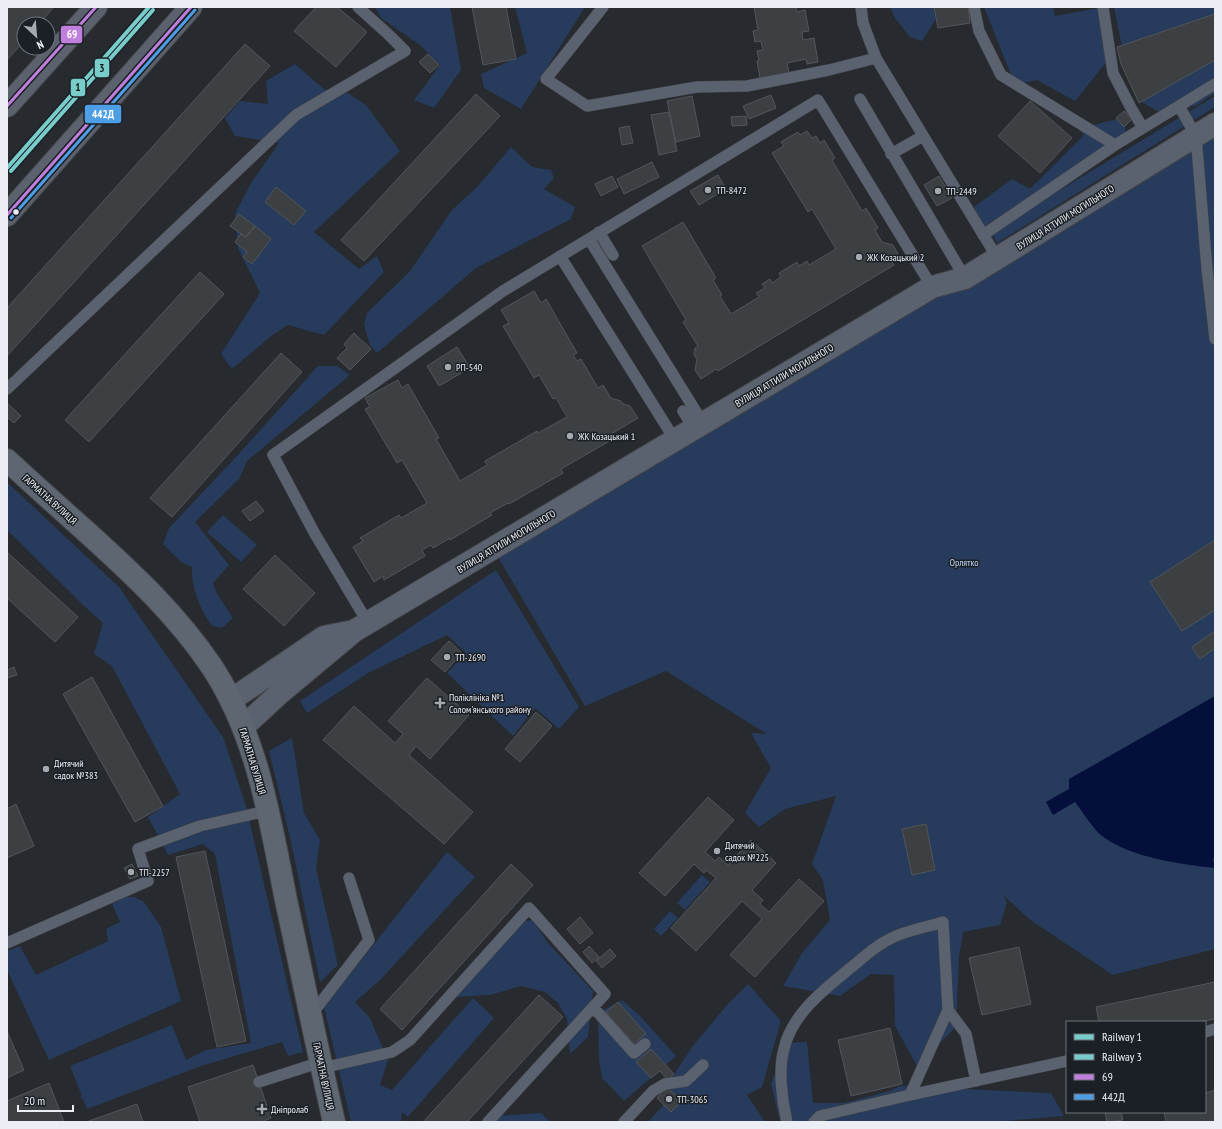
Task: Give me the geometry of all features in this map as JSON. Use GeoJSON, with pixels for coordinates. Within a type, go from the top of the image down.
{"type":"FeatureCollection","features":[{"type":"Feature","properties":{"kind":"main road"},"geometry":{"type":"LineString","coordinates":[[7,106],[96,7]]}},
{"type":"Feature","properties":{"kind":"main road"},"geometry":{"type":"LineString","coordinates":[[7,215],[191,7]]}},
{"type":"Feature","properties":{"kind":"street","name":"ВУЛИЦЯ АТТИЛИ МОГИЛЬНОГО"},"geometry":{"type":"LineString","coordinates":[[243,727],[281,692],[361,627],[675,440],[694,421],[932,287],[966,278],[1215,124]]}},
{"type":"Feature","properties":{"kind":"street","name":"ГАРМАТНА ВУЛИЦЯ"},"geometry":{"type":"LineString","coordinates":[[7,460],[130,571],[159,600],[184,630],[212,668],[231,700],[243,727],[256,764],[334,1122]]}},
{"type":"Feature","properties":{"kind":"street","name":"ВУЛИЦЯ АТТИЛИ МОГИЛЬНОГО"},"geometry":{"type":"LineString","coordinates":[[231,700],[324,637],[361,627]]}},
{"type":"Feature","properties":{"kind":"lane"},"geometry":{"type":"LineString","coordinates":[[7,389],[296,115],[405,51],[358,7]]}},
{"type":"Feature","properties":{"kind":"lane"},"geometry":{"type":"LineString","coordinates":[[603,7],[546,79],[587,106],[697,88],[747,86],[829,70],[876,58]]}},
{"type":"Feature","properties":{"kind":"lane"},"geometry":{"type":"LineString","coordinates":[[861,7],[863,23],[876,58],[998,259]]}},
{"type":"Feature","properties":{"kind":"lane"},"geometry":{"type":"LineString","coordinates":[[974,7],[979,31],[1001,75],[1115,145]]}},
{"type":"Feature","properties":{"kind":"lane"},"geometry":{"type":"LineString","coordinates":[[1103,7],[1113,73],[1143,128]]}},
{"type":"Feature","properties":{"kind":"lane"},"geometry":{"type":"LineString","coordinates":[[983,235],[1115,145],[1215,84]]}},
{"type":"Feature","properties":{"kind":"lane"},"geometry":{"type":"LineString","coordinates":[[860,99],[891,154],[966,278]]}},
{"type":"Feature","properties":{"kind":"lane"},"geometry":{"type":"LineString","coordinates":[[361,627],[315,534],[273,455],[503,291],[818,100],[932,287]]}},
{"type":"Feature","properties":{"kind":"lane"},"geometry":{"type":"LineString","coordinates":[[1179,106],[1196,136],[1207,269],[1215,339]]}},
{"type":"Feature","properties":{"kind":"lane"},"geometry":{"type":"LineString","coordinates":[[891,154],[923,136]]}},
{"type":"Feature","properties":{"kind":"lane"},"geometry":{"type":"LineString","coordinates":[[599,232],[613,255]]}},
{"type":"Feature","properties":{"kind":"lane"},"geometry":{"type":"LineString","coordinates":[[589,239],[694,421]]}},
{"type":"Feature","properties":{"kind":"lane"},"geometry":{"type":"LineString","coordinates":[[560,256],[675,440]]}},
{"type":"Feature","properties":{"kind":"lane"},"geometry":{"type":"LineString","coordinates":[[7,943],[148,880],[138,848],[200,826],[267,811]]}},
{"type":"Feature","properties":{"kind":"lane"},"geometry":{"type":"LineString","coordinates":[[310,1016],[369,940],[349,878]]}},
{"type":"Feature","properties":{"kind":"lane"},"geometry":{"type":"LineString","coordinates":[[258,1082],[321,1065],[392,1052],[410,1040],[529,908],[605,994],[488,1122]]}},
{"type":"Feature","properties":{"kind":"lane"},"geometry":{"type":"LineString","coordinates":[[786,1122],[782,1101],[783,1050],[790,1032],[806,1008],[823,991],[876,947],[896,936],[943,922],[948,1010],[910,1096]]}},
{"type":"Feature","properties":{"kind":"lane"},"geometry":{"type":"LineString","coordinates":[[593,1006],[634,1053],[645,1044]]}},
{"type":"Feature","properties":{"kind":"lane"},"geometry":{"type":"LineString","coordinates":[[948,1010],[966,1034],[976,1081]]}},
{"type":"Feature","properties":{"kind":"lane"},"geometry":{"type":"LineString","coordinates":[[814,1122],[820,1116],[1066,1061]]}},
{"type":"Feature","properties":{"kind":"lane"},"geometry":{"type":"LineString","coordinates":[[624,1122],[653,1091],[665,1084],[686,1081],[703,1065]]}},
{"type":"Feature","properties":{"kind":"green space"},"geometry":{"type":"Polygon","coordinates":[[[375,7],[450,7],[461,70],[434,108],[414,100],[440,65],[420,45],[381,18],[375,7]]]}},
{"type":"Feature","properties":{"kind":"green space"},"geometry":{"type":"Polygon","coordinates":[[[515,7],[585,7],[521,109],[484,88],[481,74],[527,53],[515,7]]]}},
{"type":"Feature","properties":{"kind":"green space"},"geometry":{"type":"Polygon","coordinates":[[[890,7],[933,7],[936,19],[922,41],[910,37],[895,18],[890,7]]]}},
{"type":"Feature","properties":{"kind":"green space"},"geometry":{"type":"Polygon","coordinates":[[[984,7],[1053,7],[1055,16],[1099,8],[1113,54],[1075,101],[1037,80],[1015,85],[984,7]]]}},
{"type":"Feature","properties":{"kind":"green space"},"geometry":{"type":"Polygon","coordinates":[[[1114,7],[1215,7],[1215,93],[1197,105],[1165,115],[1143,103],[1126,67],[1114,7]]]}},
{"type":"Feature","properties":{"kind":"green space"},"geometry":{"type":"Polygon","coordinates":[[[295,64],[325,90],[340,88],[366,105],[400,151],[314,232],[359,269],[377,256],[384,272],[324,335],[288,325],[271,336],[232,369],[221,354],[260,293],[238,248],[235,214],[251,183],[279,143],[235,136],[225,118],[240,101],[268,104],[266,81],[295,64]]]}},
{"type":"Feature","properties":{"kind":"green space"},"geometry":{"type":"Polygon","coordinates":[[[1215,96],[1215,107],[997,243],[991,232],[1215,96]]]}},
{"type":"Feature","properties":{"kind":"green space"},"geometry":{"type":"Polygon","coordinates":[[[1121,118],[1126,136],[986,229],[978,228],[974,207],[1012,179],[1030,189],[1084,135],[1078,129],[1121,118]]]}},
{"type":"Feature","properties":{"kind":"green space","name":"Орлятко"},"geometry":{"type":"Polygon","coordinates":[[[1215,127],[1215,949],[1113,975],[1029,919],[1003,895],[1007,902],[1000,925],[963,932],[959,957],[956,1027],[917,1066],[895,1026],[894,975],[871,974],[840,996],[783,986],[802,953],[830,920],[823,880],[812,864],[836,796],[785,809],[759,827],[745,813],[771,768],[751,733],[767,734],[666,671],[585,706],[494,550],[1215,127]]]}},
{"type":"Feature","properties":{"kind":"green space"},"geometry":{"type":"Polygon","coordinates":[[[511,147],[532,167],[551,170],[554,178],[544,189],[575,207],[571,219],[476,268],[377,353],[370,345],[364,325],[367,313],[410,271],[452,210],[477,187],[511,147]]]}},
{"type":"Feature","properties":{"kind":"green space"},"geometry":{"type":"Polygon","coordinates":[[[318,366],[337,366],[350,375],[247,461],[239,479],[195,522],[229,565],[213,583],[217,594],[233,618],[222,628],[212,626],[197,598],[193,583],[192,567],[181,562],[163,544],[169,528],[236,457],[318,366]]]}},
{"type":"Feature","properties":{"kind":"green space"},"geometry":{"type":"Polygon","coordinates":[[[7,482],[119,587],[223,737],[246,806],[303,1052],[288,1056],[282,1042],[201,1066],[87,1109],[83,1099],[80,1097],[82,1096],[70,1066],[172,1025],[186,1060],[206,1050],[251,1043],[215,854],[203,844],[168,855],[148,817],[180,794],[112,666],[94,654],[103,623],[7,530],[7,482]]]}},
{"type":"Feature","properties":{"kind":"green space"},"geometry":{"type":"Polygon","coordinates":[[[223,515],[257,545],[241,562],[207,532],[223,515]]]}},
{"type":"Feature","properties":{"kind":"green space"},"geometry":{"type":"Polygon","coordinates":[[[496,570],[579,707],[559,729],[535,708],[513,736],[447,673],[466,653],[447,635],[368,673],[307,713],[300,701],[496,570]]]}},
{"type":"Feature","properties":{"kind":"green space"},"geometry":{"type":"Polygon","coordinates":[[[292,738],[304,813],[320,840],[316,868],[338,965],[320,982],[291,842],[269,751],[292,738]]]}},
{"type":"Feature","properties":{"kind":"green space"},"geometry":{"type":"Polygon","coordinates":[[[447,852],[475,877],[380,980],[355,1002],[370,1018],[388,1060],[380,1085],[392,1090],[473,998],[494,1018],[408,1117],[402,1112],[401,1122],[351,1122],[324,1007],[447,852]]]}},
{"type":"Feature","properties":{"kind":"green space"},"geometry":{"type":"Polygon","coordinates":[[[702,875],[710,882],[685,910],[677,903],[702,875]]]}},
{"type":"Feature","properties":{"kind":"green space"},"geometry":{"type":"Polygon","coordinates":[[[126,897],[134,897],[144,902],[161,927],[181,1001],[49,1060],[7,970],[7,951],[20,946],[36,975],[108,941],[106,929],[120,922],[112,904],[126,897]]]}},
{"type":"Feature","properties":{"kind":"green space"},"geometry":{"type":"Polygon","coordinates":[[[670,911],[678,918],[661,936],[654,929],[670,911]]]}},
{"type":"Feature","properties":{"kind":"green space"},"geometry":{"type":"Polygon","coordinates":[[[533,920],[548,943],[593,991],[588,1037],[570,1054],[567,1019],[558,1003],[545,992],[521,986],[490,995],[456,997],[525,921],[533,920]]]}},
{"type":"Feature","properties":{"kind":"green space"},"geometry":{"type":"Polygon","coordinates":[[[748,984],[781,1021],[762,1087],[747,1095],[765,1122],[648,1122],[665,1103],[664,1090],[692,1047],[727,1005],[748,984]]]}},
{"type":"Feature","properties":{"kind":"green space"},"geometry":{"type":"Polygon","coordinates":[[[622,1000],[641,1017],[676,1056],[624,1101],[602,1078],[599,1060],[598,1013],[622,1000]]]}},
{"type":"Feature","properties":{"kind":"green space"},"geometry":{"type":"Polygon","coordinates":[[[807,1042],[813,1103],[844,1103],[890,1091],[900,1086],[1051,1093],[1064,1116],[994,1122],[780,1122],[771,1083],[787,1043],[807,1042]]]}},
{"type":"Feature","properties":{"kind":"green space"},"geometry":{"type":"Polygon","coordinates":[[[541,1113],[550,1122],[492,1122],[497,1116],[541,1113]]]}},
{"type":"Feature","properties":{"kind":"shaded area"},"geometry":{"type":"Polygon","coordinates":[[[1215,696],[1215,858],[1213,859],[1215,868],[1156,859],[1127,850],[1114,844],[1099,833],[1075,802],[1053,815],[1046,802],[1069,789],[1069,779],[1215,696]]]}},
{"type":"Feature","properties":{"kind":"building"},"geometry":{"type":"Polygon","coordinates":[[[7,7],[54,7],[46,16],[16,16],[16,50],[7,60],[7,7]]]}},
{"type":"Feature","properties":{"kind":"building"},"geometry":{"type":"Polygon","coordinates":[[[316,7],[337,7],[367,32],[336,67],[294,31],[316,7]]]}},
{"type":"Feature","properties":{"kind":"building"},"geometry":{"type":"Polygon","coordinates":[[[472,7],[506,7],[516,59],[483,65],[472,7]]]}},
{"type":"Feature","properties":{"kind":"building"},"geometry":{"type":"Polygon","coordinates":[[[754,7],[796,7],[797,12],[805,10],[809,31],[802,32],[803,40],[814,38],[818,62],[807,64],[806,59],[787,63],[789,73],[760,78],[757,51],[763,50],[761,41],[755,42],[753,31],[758,30],[754,7]]]}},
{"type":"Feature","properties":{"kind":"building"},"geometry":{"type":"Polygon","coordinates":[[[934,7],[968,7],[970,23],[938,28],[934,7]]]}},
{"type":"Feature","properties":{"kind":"building"},"geometry":{"type":"Polygon","coordinates":[[[1215,14],[1215,60],[1139,103],[1121,64],[1117,47],[1215,14]]]}},
{"type":"Feature","properties":{"kind":"building"},"geometry":{"type":"Polygon","coordinates":[[[245,44],[270,66],[7,356],[7,308],[245,44]]]}},
{"type":"Feature","properties":{"kind":"building"},"geometry":{"type":"Polygon","coordinates":[[[428,54],[439,65],[430,73],[419,62],[428,54]]]}},
{"type":"Feature","properties":{"kind":"building"},"geometry":{"type":"Polygon","coordinates":[[[476,94],[500,116],[364,261],[341,240],[476,94]]]}},
{"type":"Feature","properties":{"kind":"building"},"geometry":{"type":"Polygon","coordinates":[[[771,95],[776,108],[749,119],[743,106],[771,95]]]}},
{"type":"Feature","properties":{"kind":"building"},"geometry":{"type":"Polygon","coordinates":[[[692,96],[700,136],[676,142],[667,101],[692,96]]]}},
{"type":"Feature","properties":{"kind":"building"},"geometry":{"type":"Polygon","coordinates":[[[1030,101],[1072,138],[1040,173],[998,136],[1030,101]]]}},
{"type":"Feature","properties":{"kind":"building"},"geometry":{"type":"Polygon","coordinates":[[[1124,111],[1132,119],[1124,127],[1116,118],[1124,111]]]}},
{"type":"Feature","properties":{"kind":"building"},"geometry":{"type":"Polygon","coordinates":[[[669,112],[677,151],[659,155],[651,115],[669,112]]]}},
{"type":"Feature","properties":{"kind":"building"},"geometry":{"type":"Polygon","coordinates":[[[746,116],[747,125],[732,126],[731,117],[746,116]]]}},
{"type":"Feature","properties":{"kind":"building"},"geometry":{"type":"Polygon","coordinates":[[[629,126],[633,143],[622,145],[619,128],[629,126]]]}},
{"type":"Feature","properties":{"kind":"building","name":"ЖК Козацький 2"},"geometry":{"type":"Polygon","coordinates":[[[807,131],[812,138],[816,136],[820,143],[824,140],[835,158],[832,160],[862,211],[866,208],[878,228],[875,230],[882,242],[893,245],[898,254],[890,259],[894,265],[718,371],[716,369],[701,379],[695,370],[697,359],[694,355],[695,348],[698,346],[683,322],[686,320],[642,246],[683,222],[716,278],[713,280],[722,295],[720,296],[731,314],[759,297],[756,293],[765,288],[762,284],[770,279],[772,283],[781,277],[779,273],[797,262],[799,266],[807,261],[809,265],[836,249],[812,209],[808,212],[772,153],[784,146],[781,142],[798,132],[800,135],[807,131]]]}},
{"type":"Feature","properties":{"kind":"building"},"geometry":{"type":"Polygon","coordinates":[[[652,162],[659,177],[624,194],[617,179],[652,162]]]}},
{"type":"Feature","properties":{"kind":"building","name":"ТП-8472"},"geometry":{"type":"Polygon","coordinates":[[[718,175],[726,189],[699,205],[690,191],[718,175]]]}},
{"type":"Feature","properties":{"kind":"building"},"geometry":{"type":"Polygon","coordinates":[[[612,176],[618,187],[601,196],[595,184],[612,176]]]}},
{"type":"Feature","properties":{"kind":"building","name":"ТП-2449"},"geometry":{"type":"Polygon","coordinates":[[[939,176],[952,198],[937,206],[924,185],[939,176]]]}},
{"type":"Feature","properties":{"kind":"building"},"geometry":{"type":"Polygon","coordinates":[[[276,187],[306,211],[294,225],[265,202],[276,187]]]}},
{"type":"Feature","properties":{"kind":"building"},"geometry":{"type":"Polygon","coordinates":[[[239,214],[255,226],[246,237],[230,226],[239,214]]]}},
{"type":"Feature","properties":{"kind":"building"},"geometry":{"type":"Polygon","coordinates":[[[255,226],[271,239],[252,264],[243,257],[247,252],[235,242],[241,234],[246,237],[255,226]]]}},
{"type":"Feature","properties":{"kind":"building"},"geometry":{"type":"Polygon","coordinates":[[[200,272],[224,294],[89,442],[65,420],[200,272]]]}},
{"type":"Feature","properties":{"kind":"building","name":"ЖК Козацький 1"},"geometry":{"type":"Polygon","coordinates":[[[534,291],[541,303],[546,299],[577,353],[573,355],[577,361],[581,359],[598,388],[603,385],[611,398],[630,406],[638,418],[611,434],[613,439],[561,469],[563,473],[509,504],[508,503],[490,513],[492,515],[450,540],[450,538],[433,548],[431,545],[422,550],[425,556],[384,580],[383,576],[374,582],[353,547],[363,541],[360,538],[399,515],[401,518],[427,503],[402,460],[397,463],[365,409],[370,407],[365,398],[398,380],[402,388],[408,384],[439,438],[436,439],[460,481],[487,465],[485,461],[537,431],[538,433],[567,417],[556,398],[553,399],[539,375],[534,378],[503,326],[509,323],[501,310],[534,291]]]}},
{"type":"Feature","properties":{"kind":"building"},"geometry":{"type":"Polygon","coordinates":[[[354,333],[371,349],[350,370],[337,358],[347,348],[344,344],[354,333]]]}},
{"type":"Feature","properties":{"kind":"building","name":"РП-540"},"geometry":{"type":"Polygon","coordinates":[[[457,347],[470,368],[439,386],[427,366],[457,347]]]}},
{"type":"Feature","properties":{"kind":"building"},"geometry":{"type":"Polygon","coordinates":[[[281,353],[302,372],[172,517],[150,498],[281,353]]]}},
{"type":"Feature","properties":{"kind":"building"},"geometry":{"type":"Polygon","coordinates":[[[7,403],[21,416],[14,423],[7,417],[7,403]]]}},
{"type":"Feature","properties":{"kind":"building"},"geometry":{"type":"Polygon","coordinates":[[[256,501],[264,511],[250,521],[242,511],[256,501]]]}},
{"type":"Feature","properties":{"kind":"building"},"geometry":{"type":"Polygon","coordinates":[[[1215,540],[1215,610],[1182,631],[1150,582],[1215,540]]]}},
{"type":"Feature","properties":{"kind":"building"},"geometry":{"type":"Polygon","coordinates":[[[7,552],[78,617],[55,642],[7,598],[7,552]]]}},
{"type":"Feature","properties":{"kind":"building"},"geometry":{"type":"Polygon","coordinates":[[[275,555],[315,593],[284,626],[243,589],[275,555]]]}},
{"type":"Feature","properties":{"kind":"building"},"geometry":{"type":"Polygon","coordinates":[[[1215,631],[1215,648],[1200,659],[1192,647],[1215,631]]]}},
{"type":"Feature","properties":{"kind":"building","name":"ТП-2690"},"geometry":{"type":"Polygon","coordinates":[[[449,641],[462,653],[445,672],[431,660],[449,641]]]}},
{"type":"Feature","properties":{"kind":"building"},"geometry":{"type":"Polygon","coordinates":[[[14,667],[17,675],[7,678],[7,670],[14,667]]]}},
{"type":"Feature","properties":{"kind":"building"},"geometry":{"type":"Polygon","coordinates":[[[92,677],[163,806],[135,822],[63,694],[92,677]]]}},
{"type":"Feature","properties":{"kind":"building"},"geometry":{"type":"Polygon","coordinates":[[[427,678],[469,715],[430,759],[416,746],[409,755],[473,812],[444,844],[323,740],[354,706],[395,743],[403,734],[388,721],[427,678]]]}},
{"type":"Feature","properties":{"kind":"building"},"geometry":{"type":"Polygon","coordinates":[[[536,712],[552,726],[520,762],[505,749],[536,712]]]}},
{"type":"Feature","properties":{"kind":"building"},"geometry":{"type":"Polygon","coordinates":[[[708,797],[734,820],[705,852],[715,861],[719,857],[728,865],[751,840],[776,863],[752,890],[763,900],[760,904],[769,912],[799,879],[824,901],[755,977],[730,955],[762,919],[742,901],[696,951],[671,928],[716,878],[706,870],[704,873],[694,864],[665,896],[639,873],[708,797]]]}},
{"type":"Feature","properties":{"kind":"building"},"geometry":{"type":"Polygon","coordinates":[[[16,804],[34,846],[7,858],[7,809],[16,804]]]}},
{"type":"Feature","properties":{"kind":"building"},"geometry":{"type":"Polygon","coordinates":[[[926,824],[935,870],[912,875],[902,829],[926,824]]]}},
{"type":"Feature","properties":{"kind":"building"},"geometry":{"type":"Polygon","coordinates":[[[205,851],[246,1041],[217,1047],[176,857],[205,851]]]}},
{"type":"Feature","properties":{"kind":"building","name":"ТП-2257"},"geometry":{"type":"Polygon","coordinates":[[[132,864],[138,876],[130,879],[124,868],[132,864]]]}},
{"type":"Feature","properties":{"kind":"building"},"geometry":{"type":"Polygon","coordinates":[[[511,864],[533,885],[402,1030],[380,1009],[511,864]]]}},
{"type":"Feature","properties":{"kind":"building"},"geometry":{"type":"Polygon","coordinates":[[[580,917],[593,933],[580,944],[567,929],[580,917]]]}},
{"type":"Feature","properties":{"kind":"building"},"geometry":{"type":"Polygon","coordinates":[[[589,946],[599,957],[592,963],[583,952],[589,946]]]}},
{"type":"Feature","properties":{"kind":"building"},"geometry":{"type":"Polygon","coordinates":[[[1019,947],[1031,1004],[982,1015],[969,958],[1019,947]]]}},
{"type":"Feature","properties":{"kind":"building"},"geometry":{"type":"Polygon","coordinates":[[[610,949],[616,956],[602,968],[596,961],[610,949]]]}},
{"type":"Feature","properties":{"kind":"building"},"geometry":{"type":"Polygon","coordinates":[[[1215,982],[1215,1019],[1204,1021],[1099,1021],[1096,1007],[1215,982]]]}},
{"type":"Feature","properties":{"kind":"building"},"geometry":{"type":"Polygon","coordinates":[[[539,995],[563,1017],[467,1122],[423,1122],[539,995]]]}},
{"type":"Feature","properties":{"kind":"building"},"geometry":{"type":"Polygon","coordinates":[[[618,1002],[646,1034],[634,1044],[606,1012],[618,1002]]]}},
{"type":"Feature","properties":{"kind":"building"},"geometry":{"type":"Polygon","coordinates":[[[890,1028],[902,1084],[851,1096],[838,1040],[890,1028]]]}},
{"type":"Feature","properties":{"kind":"building"},"geometry":{"type":"Polygon","coordinates":[[[7,1031],[24,1070],[7,1078],[7,1031]]]}},
{"type":"Feature","properties":{"kind":"building"},"geometry":{"type":"Polygon","coordinates":[[[651,1049],[674,1074],[668,1080],[660,1071],[651,1078],[636,1062],[651,1049]]]}},
{"type":"Feature","properties":{"kind":"building"},"geometry":{"type":"Polygon","coordinates":[[[253,1065],[271,1118],[261,1122],[200,1122],[188,1087],[253,1065]]]}},
{"type":"Feature","properties":{"kind":"building"},"geometry":{"type":"Polygon","coordinates":[[[49,1083],[64,1122],[7,1122],[7,1101],[49,1083]]]}},
{"type":"Feature","properties":{"kind":"building","name":"ТП-3065"},"geometry":{"type":"Polygon","coordinates":[[[667,1087],[682,1101],[671,1112],[657,1098],[667,1087]]]}},
{"type":"Feature","properties":{"kind":"building"},"geometry":{"type":"Polygon","coordinates":[[[1215,1090],[1215,1122],[1166,1122],[1164,1113],[1206,1113],[1206,1093],[1215,1090]]]}},
{"type":"Feature","properties":{"kind":"building"},"geometry":{"type":"Polygon","coordinates":[[[137,1104],[143,1122],[86,1122],[137,1104]]]}},
{"type":"Feature","properties":{"kind":"building"},"geometry":{"type":"Polygon","coordinates":[[[1105,1113],[1121,1113],[1123,1120],[1107,1122],[1105,1113]]]}},
{"type":"Feature","properties":{"kind":"rail line","name":"1"},"geometry":{"type":"LineString","coordinates":[[7,168],[149,7]]}},
{"type":"Feature","properties":{"kind":"rail line","name":"3"},"geometry":{"type":"LineString","coordinates":[[11,171],[153,10]]}},
{"type":"Feature","properties":{"kind":"transit line","name":"69"},"geometry":{"type":"LineString","coordinates":[[7,106],[96,7]]}},
{"type":"Feature","properties":{"kind":"transit line","name":"69"},"geometry":{"type":"LineString","coordinates":[[7,215],[191,7]]}},
{"type":"Feature","properties":{"kind":"transit line","name":"442Д"},"geometry":{"type":"LineString","coordinates":[[11,218],[195,10]]}},
{"type":"Feature","properties":{"kind":"place","name":"ТП-8472"},"geometry":{"type":"Point","coordinates":[708,190]}},
{"type":"Feature","properties":{"kind":"place","name":"ТП-2449"},"geometry":{"type":"Point","coordinates":[938,191]}},
{"type":"Feature","properties":{"kind":"place","name":"ЖК Козацький 2"},"geometry":{"type":"Point","coordinates":[859,257]}},
{"type":"Feature","properties":{"kind":"place","name":"РП-540"},"geometry":{"type":"Point","coordinates":[448,367]}},
{"type":"Feature","properties":{"kind":"place","name":"ЖК Козацький 1"},"geometry":{"type":"Point","coordinates":[570,436]}},
{"type":"Feature","properties":{"kind":"place","name":"ТП-2690"},"geometry":{"type":"Point","coordinates":[447,657]}},
{"type":"Feature","properties":{"kind":"place","name":"Поліклініка №1 Солом'янського району"},"geometry":{"type":"Point","coordinates":[440,703]}},
{"type":"Feature","properties":{"kind":"place","name":"Дитячий садок №383"},"geometry":{"type":"Point","coordinates":[46,769]}},
{"type":"Feature","properties":{"kind":"place","name":"Дитячий садок №225"},"geometry":{"type":"Point","coordinates":[717,851]}},
{"type":"Feature","properties":{"kind":"place","name":"ТП-2257"},"geometry":{"type":"Point","coordinates":[131,872]}},
{"type":"Feature","properties":{"kind":"place","name":"ТП-3065"},"geometry":{"type":"Point","coordinates":[669,1099]}},
{"type":"Feature","properties":{"kind":"place","name":"Дніпролаб"},"geometry":{"type":"Point","coordinates":[262,1109]}}]}
